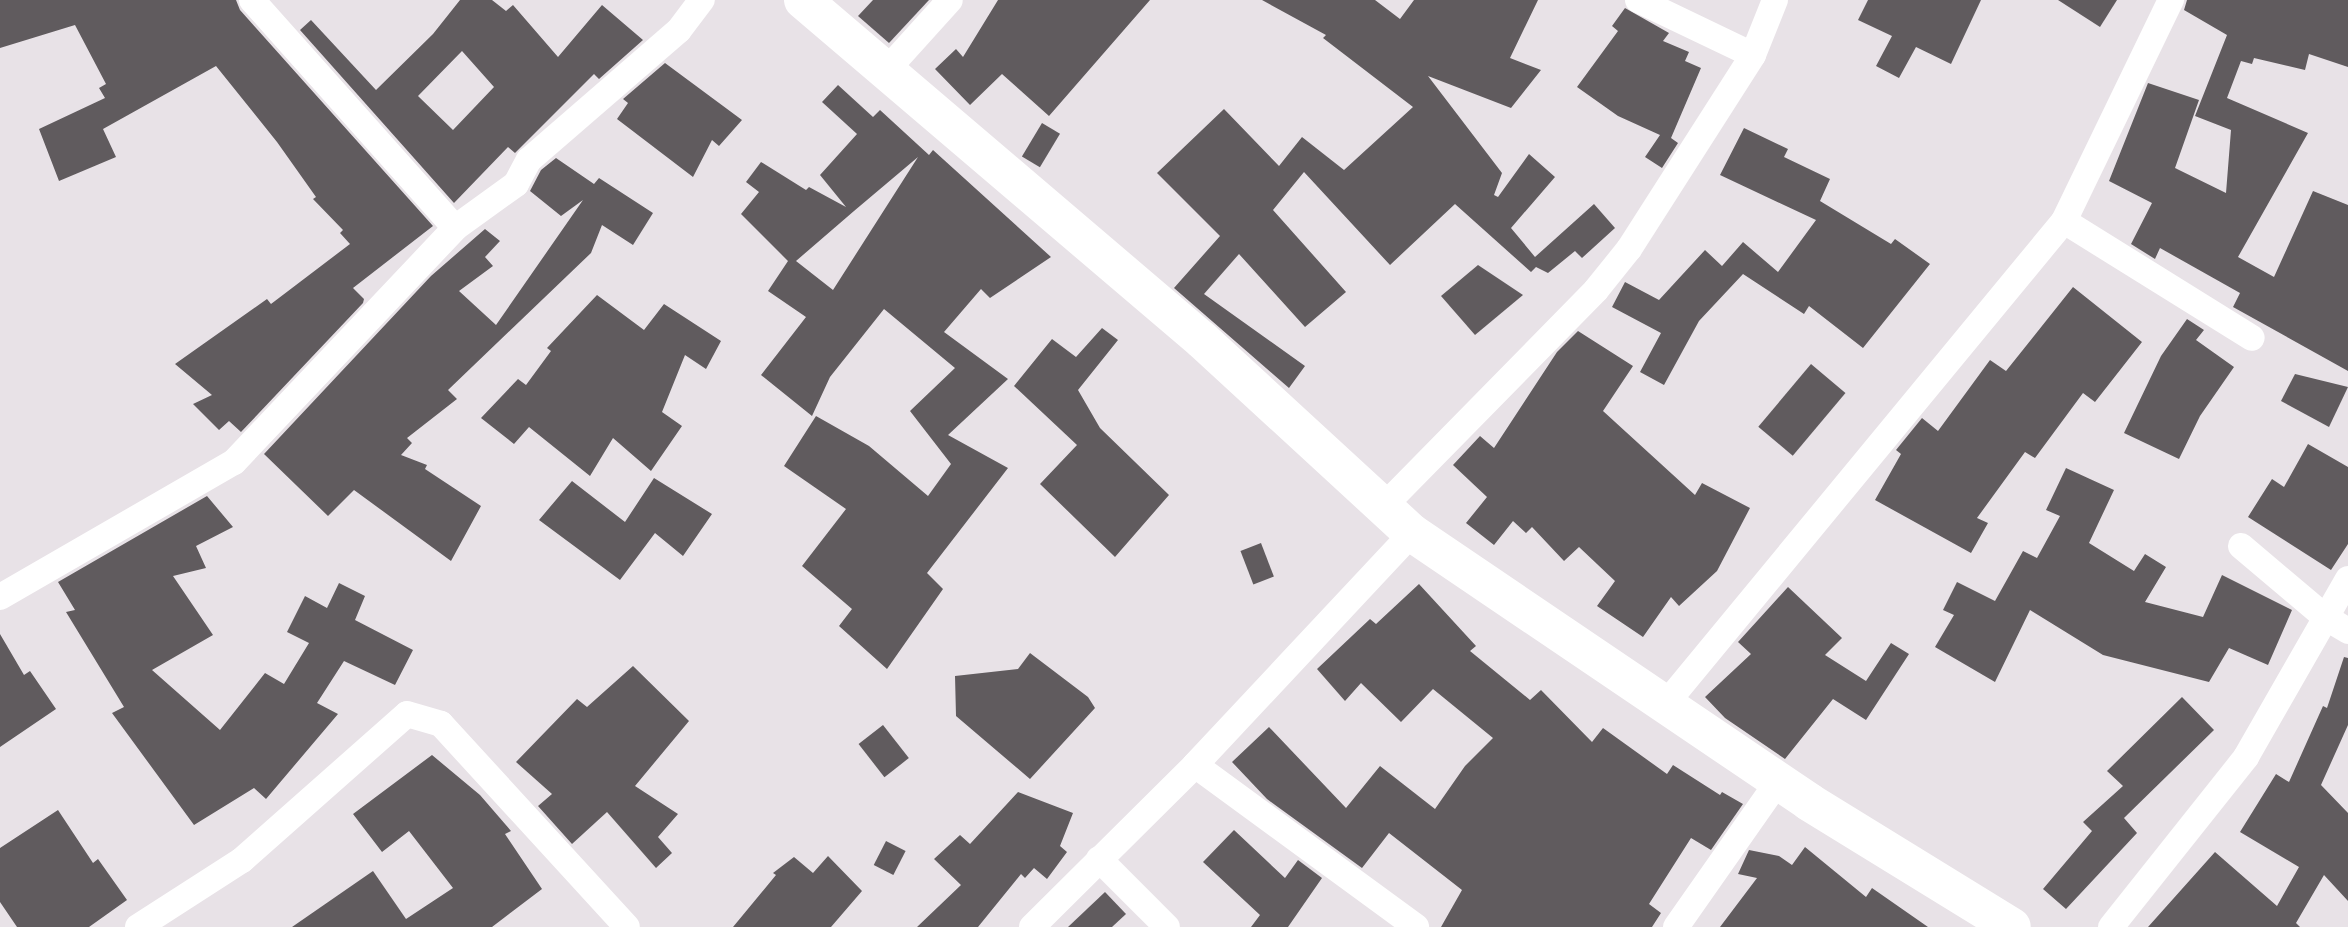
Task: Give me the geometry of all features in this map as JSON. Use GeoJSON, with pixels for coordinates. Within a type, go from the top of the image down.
{"type":"FeatureCollection","features":[{"type":"Feature","properties":{"kind":"street"},"geometry":{"type":"LineString","coordinates":[[252,0],[455,228]]}},
{"type":"Feature","properties":{"kind":"street"},"geometry":{"type":"LineString","coordinates":[[0,597],[234,462],[455,228],[516,184],[528,160],[679,30],[702,0]]}},
{"type":"Feature","properties":{"kind":"street"},"geometry":{"type":"LineString","coordinates":[[803,0],[884,73],[1192,331],[1412,533],[1664,706],[2012,927]]}},
{"type":"Feature","properties":{"kind":"street"},"geometry":{"type":"LineString","coordinates":[[884,73],[950,0]]}},
{"type":"Feature","properties":{"kind":"street"},"geometry":{"type":"LineString","coordinates":[[1638,0],[1754,55]]}},
{"type":"Feature","properties":{"kind":"street"},"geometry":{"type":"LineString","coordinates":[[1382,508],[1596,290],[1629,249],[1754,55],[1775,0]]}},
{"type":"Feature","properties":{"kind":"street"},"geometry":{"type":"LineString","coordinates":[[1664,706],[1920,390],[2064,221],[2171,0]]}},
{"type":"Feature","properties":{"kind":"street"},"geometry":{"type":"LineString","coordinates":[[2064,221],[2252,338]]}},
{"type":"Feature","properties":{"kind":"street"},"geometry":{"type":"LineString","coordinates":[[1032,927],[1195,765],[1412,533]]}},
{"type":"Feature","properties":{"kind":"street"},"geometry":{"type":"LineString","coordinates":[[2241,546],[2325,617],[2348,631]]}},
{"type":"Feature","properties":{"kind":"street"},"geometry":{"type":"LineString","coordinates":[[2111,927],[2246,757],[2348,579]]}},
{"type":"Feature","properties":{"kind":"street"},"geometry":{"type":"LineString","coordinates":[[138,927],[242,860],[407,714],[441,724],[627,927]]}},
{"type":"Feature","properties":{"kind":"street"},"geometry":{"type":"LineString","coordinates":[[1195,765],[1416,927]]}},
{"type":"Feature","properties":{"kind":"street"},"geometry":{"type":"LineString","coordinates":[[1676,927],[1779,780]]}},
{"type":"Feature","properties":{"kind":"street"},"geometry":{"type":"LineString","coordinates":[[1099,859],[1167,927]]}},
{"type":"Feature","properties":{"kind":"building"},"geometry":{"type":"Polygon","coordinates":[[[0,0],[236,0],[240,10],[433,226],[353,288],[364,299],[363,303],[241,432],[229,421],[219,430],[193,404],[212,395],[175,364],[267,299],[271,304],[350,244],[340,233],[343,230],[313,199],[316,197],[277,142],[216,66],[103,129],[116,157],[59,181],[39,129],[105,98],[99,88],[106,84],[75,25],[0,48],[0,0]]]}},
{"type":"Feature","properties":{"kind":"building"},"geometry":{"type":"Polygon","coordinates":[[[460,0],[492,0],[506,11],[513,5],[558,57],[602,5],[643,40],[599,79],[594,74],[515,153],[508,147],[454,203],[300,30],[311,20],[376,90],[433,34],[460,0]],[[462,51],[418,96],[453,130],[494,87],[462,51]]]}},
{"type":"Feature","properties":{"kind":"building"},"geometry":{"type":"Polygon","coordinates":[[[873,0],[929,0],[889,43],[858,16],[873,0]]]}},
{"type":"Feature","properties":{"kind":"building"},"geometry":{"type":"Polygon","coordinates":[[[998,0],[1150,0],[1049,116],[1002,74],[970,105],[935,69],[956,49],[963,57],[998,0]]]}},
{"type":"Feature","properties":{"kind":"building"},"geometry":{"type":"Polygon","coordinates":[[[1262,0],[1375,0],[1400,19],[1414,0],[1538,0],[1510,58],[1541,70],[1511,108],[1428,76],[1502,173],[1494,195],[1498,197],[1529,154],[1555,177],[1511,228],[1535,257],[1594,204],[1615,228],[1582,258],[1575,251],[1548,273],[1536,267],[1531,272],[1455,204],[1390,265],[1304,172],[1273,210],[1346,292],[1305,327],[1239,254],[1204,294],[1305,366],[1289,388],[1174,288],[1220,236],[1157,173],[1224,109],[1279,166],[1302,137],[1344,170],[1413,107],[1323,38],[1326,35],[1262,0]]]}},
{"type":"Feature","properties":{"kind":"building"},"geometry":{"type":"Polygon","coordinates":[[[1868,0],[1981,0],[1951,64],[1916,47],[1899,78],[1876,66],[1892,36],[1858,20],[1868,0]]]}},
{"type":"Feature","properties":{"kind":"building"},"geometry":{"type":"Polygon","coordinates":[[[2058,0],[2117,0],[2100,27],[2058,0]]]}},
{"type":"Feature","properties":{"kind":"building"},"geometry":{"type":"Polygon","coordinates":[[[2187,0],[2348,0],[2348,67],[2309,54],[2305,70],[2254,58],[2252,64],[2241,61],[2227,98],[2308,133],[2238,257],[2274,277],[2313,191],[2348,205],[2348,371],[2233,307],[2240,293],[2160,248],[2155,259],[2131,244],[2152,203],[2109,181],[2148,83],[2199,100],[2175,168],[2226,193],[2231,130],[2195,116],[2227,35],[2184,10],[2187,0]]]}},
{"type":"Feature","properties":{"kind":"building"},"geometry":{"type":"Polygon","coordinates":[[[1625,8],[1669,33],[1663,41],[1689,52],[1685,61],[1701,68],[1671,138],[1678,143],[1662,168],[1645,157],[1660,135],[1618,116],[1577,87],[1618,31],[1612,26],[1625,8]]]}},
{"type":"Feature","properties":{"kind":"building"},"geometry":{"type":"Polygon","coordinates":[[[665,63],[742,120],[719,146],[712,140],[693,177],[617,119],[628,103],[623,99],[665,63]]]}},
{"type":"Feature","properties":{"kind":"building"},"geometry":{"type":"Polygon","coordinates":[[[838,85],[873,117],[880,110],[929,155],[933,150],[1051,257],[990,298],[981,289],[944,332],[1008,379],[948,435],[1008,468],[927,573],[943,589],[887,669],[839,626],[852,609],[802,566],[846,509],[784,466],[816,416],[869,446],[928,496],[951,464],[910,411],[955,368],[884,309],[830,377],[812,416],[761,375],[806,317],[768,291],[788,261],[741,214],[759,192],[746,182],[761,162],[806,190],[809,187],[846,207],[820,175],[857,134],[822,102],[838,85]],[[918,157],[796,261],[833,290],[918,157]]]}},
{"type":"Feature","properties":{"kind":"building"},"geometry":{"type":"Polygon","coordinates":[[[1042,123],[1060,134],[1040,167],[1022,156],[1042,123]]]}},
{"type":"Feature","properties":{"kind":"building"},"geometry":{"type":"Polygon","coordinates":[[[1744,128],[1788,149],[1784,157],[1830,179],[1820,201],[1891,244],[1895,239],[1930,264],[1863,348],[1809,306],[1804,314],[1743,274],[1699,321],[1664,385],[1640,372],[1661,333],[1612,307],[1625,282],[1659,300],[1705,250],[1722,266],[1743,242],[1778,272],[1816,220],[1720,175],[1744,128]]]}},
{"type":"Feature","properties":{"kind":"building"},"geometry":{"type":"Polygon","coordinates":[[[556,158],[594,184],[599,178],[653,213],[633,245],[602,225],[591,253],[448,390],[457,399],[407,438],[412,443],[401,455],[427,465],[425,469],[481,506],[451,561],[354,490],[328,516],[264,454],[431,276],[485,229],[500,241],[485,257],[493,266],[459,291],[496,325],[583,200],[561,216],[530,191],[541,170],[556,158]]]}},
{"type":"Feature","properties":{"kind":"building"},"geometry":{"type":"Polygon","coordinates":[[[1478,265],[1523,295],[1475,335],[1441,296],[1478,265]]]}},
{"type":"Feature","properties":{"kind":"building"},"geometry":{"type":"Polygon","coordinates":[[[2073,287],[2142,342],[2095,402],[2083,393],[2035,458],[2025,452],[1977,518],[1988,523],[1971,553],[1875,500],[1901,454],[1896,450],[1922,418],[1938,431],[1990,360],[2006,371],[2073,287]]]}},
{"type":"Feature","properties":{"kind":"building"},"geometry":{"type":"Polygon","coordinates":[[[597,295],[644,330],[664,304],[721,341],[706,369],[685,355],[662,412],[682,426],[651,471],[613,438],[590,476],[529,427],[514,444],[481,418],[518,379],[526,385],[551,351],[547,348],[597,295]]]}},
{"type":"Feature","properties":{"kind":"building"},"geometry":{"type":"Polygon","coordinates":[[[2187,319],[2204,330],[2196,340],[2234,367],[2200,416],[2179,459],[2124,433],[2161,356],[2187,319]]]}},
{"type":"Feature","properties":{"kind":"building"},"geometry":{"type":"Polygon","coordinates":[[[1102,328],[1118,340],[1078,390],[1100,428],[1169,495],[1115,557],[1040,484],[1077,445],[1014,386],[1052,339],[1076,357],[1102,328]]]}},
{"type":"Feature","properties":{"kind":"building"},"geometry":{"type":"Polygon","coordinates":[[[1578,331],[1633,366],[1603,411],[1695,495],[1702,483],[1750,508],[1717,571],[1679,606],[1671,597],[1643,637],[1597,606],[1615,581],[1579,547],[1564,561],[1532,527],[1526,533],[1513,521],[1494,545],[1466,523],[1487,497],[1453,465],[1480,436],[1494,448],[1557,352],[1578,331]]]}},
{"type":"Feature","properties":{"kind":"building"},"geometry":{"type":"Polygon","coordinates":[[[1811,364],[1845,393],[1793,456],[1758,427],[1811,364]]]}},
{"type":"Feature","properties":{"kind":"building"},"geometry":{"type":"Polygon","coordinates":[[[2295,374],[2348,387],[2329,427],[2281,401],[2295,374]]]}},
{"type":"Feature","properties":{"kind":"building"},"geometry":{"type":"Polygon","coordinates":[[[2308,444],[2348,467],[2348,544],[2331,570],[2248,517],[2272,479],[2284,487],[2308,444]]]}},
{"type":"Feature","properties":{"kind":"building"},"geometry":{"type":"Polygon","coordinates":[[[2066,468],[2114,490],[2089,543],[2134,571],[2145,554],[2166,567],[2145,602],[2203,617],[2222,575],[2292,610],[2268,665],[2229,648],[2209,682],[2103,655],[2030,610],[1995,682],[1935,647],[1954,615],[1943,610],[1957,582],[1995,601],[2023,551],[2037,558],[2060,516],[2046,510],[2066,468]]]}},
{"type":"Feature","properties":{"kind":"building"},"geometry":{"type":"Polygon","coordinates":[[[654,478],[712,514],[683,556],[655,533],[620,580],[539,520],[572,481],[625,522],[654,478]]]}},
{"type":"Feature","properties":{"kind":"building"},"geometry":{"type":"Polygon","coordinates":[[[207,496],[233,527],[196,546],[206,568],[173,576],[213,635],[152,670],[220,730],[265,673],[284,684],[309,643],[287,632],[305,596],[327,608],[339,583],[365,596],[355,620],[413,650],[395,685],[344,661],[317,703],[338,714],[266,799],[254,788],[194,825],[112,713],[124,707],[66,612],[75,610],[58,582],[207,496]]]}},
{"type":"Feature","properties":{"kind":"building"},"geometry":{"type":"Polygon","coordinates":[[[1261,543],[1274,577],[1253,584],[1240,551],[1261,543]]]}},
{"type":"Feature","properties":{"kind":"building"},"geometry":{"type":"Polygon","coordinates":[[[1419,584],[1476,646],[1470,651],[1530,700],[1541,690],[1592,742],[1603,728],[1667,774],[1673,765],[1720,795],[1722,792],[1743,804],[1711,850],[1691,838],[1649,904],[1661,913],[1652,927],[1441,927],[1462,890],[1389,833],[1362,868],[1267,799],[1232,762],[1269,727],[1346,808],[1380,766],[1435,809],[1465,766],[1493,738],[1433,689],[1401,722],[1361,683],[1345,701],[1317,669],[1370,619],[1376,624],[1419,584]]]}},
{"type":"Feature","properties":{"kind":"building"},"geometry":{"type":"Polygon","coordinates":[[[1788,587],[1842,638],[1825,655],[1866,681],[1891,643],[1909,654],[1866,720],[1833,699],[1785,759],[1725,718],[1705,697],[1751,654],[1738,642],[1788,587]]]}},
{"type":"Feature","properties":{"kind":"building"},"geometry":{"type":"Polygon","coordinates":[[[0,634],[24,675],[30,671],[56,709],[0,747],[0,634]]]}},
{"type":"Feature","properties":{"kind":"building"},"geometry":{"type":"Polygon","coordinates":[[[1030,653],[1088,697],[1095,708],[1030,779],[956,716],[955,676],[1018,669],[1030,653]]]}},
{"type":"Feature","properties":{"kind":"building"},"geometry":{"type":"Polygon","coordinates":[[[2344,657],[2348,658],[2348,725],[2321,785],[2348,813],[2348,901],[2324,875],[2296,923],[2300,927],[2148,927],[2215,852],[2277,906],[2299,867],[2240,832],[2276,774],[2289,782],[2323,706],[2327,708],[2344,657]]]}},
{"type":"Feature","properties":{"kind":"building"},"geometry":{"type":"Polygon","coordinates":[[[633,666],[689,721],[635,786],[678,814],[658,837],[672,853],[656,868],[607,812],[572,844],[538,806],[552,794],[516,762],[577,699],[587,707],[633,666]]]}},
{"type":"Feature","properties":{"kind":"building"},"geometry":{"type":"Polygon","coordinates":[[[2182,697],[2214,730],[2124,818],[2137,833],[2066,909],[2043,889],[2092,831],[2083,822],[2123,786],[2107,771],[2182,697]]]}},
{"type":"Feature","properties":{"kind":"building"},"geometry":{"type":"Polygon","coordinates":[[[883,725],[909,758],[884,777],[859,744],[883,725]]]}},
{"type":"Feature","properties":{"kind":"building"},"geometry":{"type":"Polygon","coordinates":[[[432,755],[480,795],[511,831],[505,834],[542,889],[492,927],[292,927],[373,871],[406,919],[453,888],[409,831],[382,852],[353,814],[432,755]]]}},
{"type":"Feature","properties":{"kind":"building"},"geometry":{"type":"Polygon","coordinates":[[[1018,792],[1073,813],[1060,846],[1067,852],[1047,879],[1034,868],[1025,878],[1021,874],[978,927],[917,927],[961,885],[934,859],[960,835],[970,844],[1018,792]]]}},
{"type":"Feature","properties":{"kind":"building"},"geometry":{"type":"Polygon","coordinates":[[[58,810],[93,863],[98,859],[127,900],[89,927],[17,927],[0,902],[0,848],[58,810]]]}},
{"type":"Feature","properties":{"kind":"building"},"geometry":{"type":"Polygon","coordinates":[[[1234,830],[1285,878],[1298,860],[1322,878],[1288,927],[1251,927],[1260,915],[1203,862],[1234,830]]]}},
{"type":"Feature","properties":{"kind":"building"},"geometry":{"type":"Polygon","coordinates":[[[886,841],[906,851],[893,875],[874,865],[886,841]]]}},
{"type":"Feature","properties":{"kind":"building"},"geometry":{"type":"Polygon","coordinates":[[[1805,847],[1866,897],[1872,888],[1928,927],[1720,927],[1757,878],[1738,874],[1749,850],[1779,856],[1792,865],[1805,847]]]}},
{"type":"Feature","properties":{"kind":"building"},"geometry":{"type":"Polygon","coordinates":[[[828,856],[862,891],[831,927],[733,927],[776,875],[773,873],[794,857],[813,873],[828,856]]]}},
{"type":"Feature","properties":{"kind":"building"},"geometry":{"type":"Polygon","coordinates":[[[1105,892],[1126,914],[1112,927],[1068,927],[1105,892]]]}}]}
